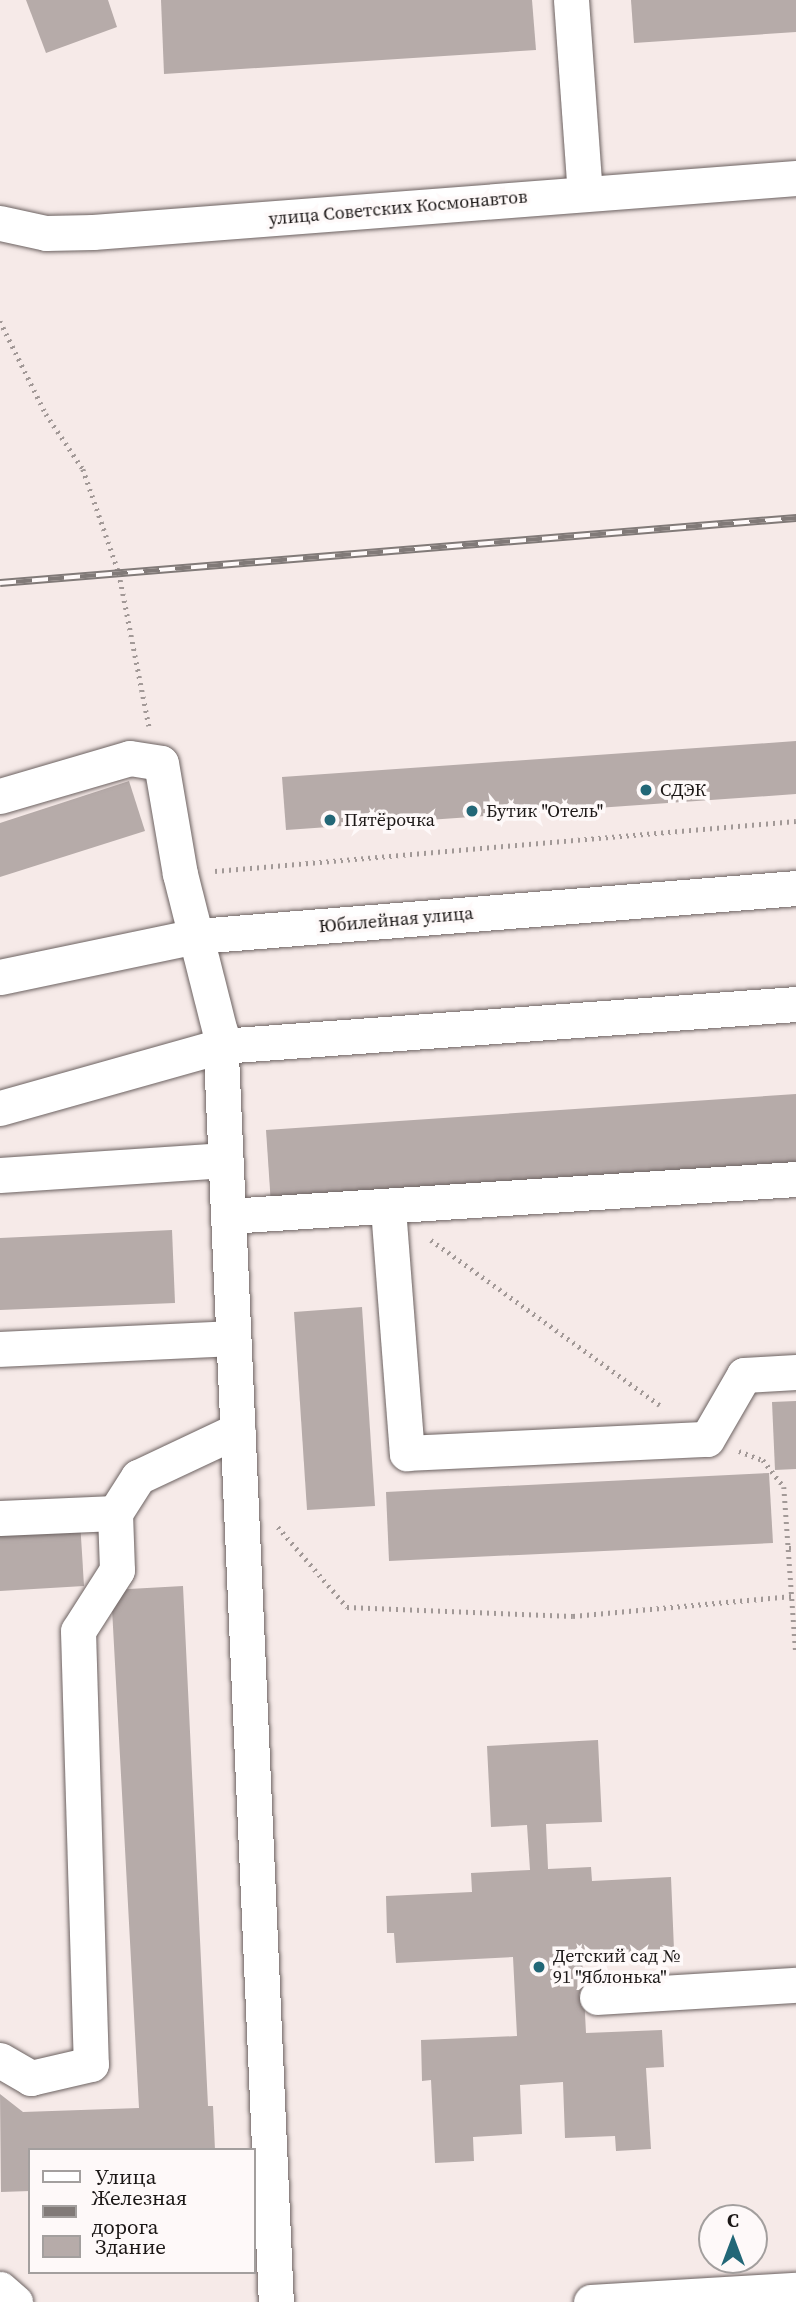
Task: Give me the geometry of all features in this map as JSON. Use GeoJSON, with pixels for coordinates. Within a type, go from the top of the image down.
{"type":"FeatureCollection","features":[{"type":"Feature","properties":{"kind":"street"},"geometry":{"type":"LineString","coordinates":[[571,0],[585,193]]}},
{"type":"Feature","properties":{"kind":"street","name":"улица Советских Космонавтов"},"geometry":{"type":"LineString","coordinates":[[0,223],[46,233],[93,232],[796,178]]}},
{"type":"Feature","properties":{"kind":"street"},"geometry":{"type":"LineString","coordinates":[[0,796],[130,758],[161,763],[180,873],[221,1046],[276,2302]]}},
{"type":"Feature","properties":{"kind":"street","name":"Юбилейная улица"},"geometry":{"type":"LineString","coordinates":[[0,977],[197,936],[796,888]]}},
{"type":"Feature","properties":{"kind":"street"},"geometry":{"type":"LineString","coordinates":[[0,1108],[221,1046],[796,1004]]}},
{"type":"Feature","properties":{"kind":"street"},"geometry":{"type":"LineString","coordinates":[[0,1175],[226,1160]]}},
{"type":"Feature","properties":{"kind":"street"},"geometry":{"type":"LineString","coordinates":[[228,1216],[388,1208],[796,1179]]}},
{"type":"Feature","properties":{"kind":"street"},"geometry":{"type":"LineString","coordinates":[[388,1208],[407,1453],[707,1439],[744,1375],[796,1372]]}},
{"type":"Feature","properties":{"kind":"street"},"geometry":{"type":"LineString","coordinates":[[0,1349],[233,1338]]}},
{"type":"Feature","properties":{"kind":"street"},"geometry":{"type":"LineString","coordinates":[[0,2060],[31,2078],[91,2064],[78,1630],[117,1570],[115,1513],[138,1477],[238,1430]]}},
{"type":"Feature","properties":{"kind":"street"},"geometry":{"type":"LineString","coordinates":[[0,1518],[115,1513]]}},
{"type":"Feature","properties":{"kind":"street"},"geometry":{"type":"LineString","coordinates":[[597,1997],[796,1985]]}},
{"type":"Feature","properties":{"kind":"street"},"geometry":{"type":"LineString","coordinates":[[0,2289],[15,2302]]}},
{"type":"Feature","properties":{"kind":"street"},"geometry":{"type":"LineString","coordinates":[[591,2302],[796,2290]]}},
{"type":"Feature","properties":{"kind":"path"},"geometry":{"type":"LineString","coordinates":[[0,321],[46,414],[83,469],[118,573],[147,718],[161,763]]}},
{"type":"Feature","properties":{"kind":"path"},"geometry":{"type":"LineString","coordinates":[[180,873],[796,821]]}},
{"type":"Feature","properties":{"kind":"path"},"geometry":{"type":"LineString","coordinates":[[270,1517],[347,1607],[572,1616],[792,1597]]}},
{"type":"Feature","properties":{"kind":"path"},"geometry":{"type":"LineString","coordinates":[[789,1548],[796,1548]]}},
{"type":"Feature","properties":{"kind":"building"},"geometry":{"type":"Polygon","coordinates":[[[26,0],[108,0],[117,27],[46,53],[26,0]]]}},
{"type":"Feature","properties":{"kind":"building"},"geometry":{"type":"Polygon","coordinates":[[[161,0],[532,0],[536,50],[164,74],[161,0]]]}},
{"type":"Feature","properties":{"kind":"building"},"geometry":{"type":"Polygon","coordinates":[[[631,0],[796,0],[796,32],[634,43],[631,0]]]}},
{"type":"Feature","properties":{"kind":"building"},"geometry":{"type":"Polygon","coordinates":[[[796,741],[796,794],[286,830],[282,777],[796,741]]]}},
{"type":"Feature","properties":{"kind":"building"},"geometry":{"type":"Polygon","coordinates":[[[129,781],[145,831],[0,877],[0,823],[129,781]]]}},
{"type":"Feature","properties":{"kind":"building"},"geometry":{"type":"Polygon","coordinates":[[[796,1094],[796,1169],[271,1205],[266,1130],[796,1094]]]}},
{"type":"Feature","properties":{"kind":"building"},"geometry":{"type":"Polygon","coordinates":[[[172,1230],[175,1303],[0,1310],[0,1238],[172,1230]]]}},
{"type":"Feature","properties":{"kind":"building"},"geometry":{"type":"Polygon","coordinates":[[[362,1307],[375,1506],[307,1510],[294,1312],[362,1307]]]}},
{"type":"Feature","properties":{"kind":"building"},"geometry":{"type":"Polygon","coordinates":[[[796,1401],[796,1469],[775,1470],[772,1402],[796,1401]]]}},
{"type":"Feature","properties":{"kind":"building"},"geometry":{"type":"Polygon","coordinates":[[[769,1473],[773,1543],[389,1561],[386,1492],[769,1473]]]}},
{"type":"Feature","properties":{"kind":"building"},"geometry":{"type":"Polygon","coordinates":[[[80,1520],[84,1586],[0,1591],[0,1524],[80,1520]]]}},
{"type":"Feature","properties":{"kind":"building"},"geometry":{"type":"Polygon","coordinates":[[[183,1586],[208,2106],[213,2106],[215,2148],[28,2148],[28,2191],[1,2192],[0,2094],[23,2112],[139,2108],[111,1590],[183,1586]]]}},
{"type":"Feature","properties":{"kind":"building"},"geometry":{"type":"Polygon","coordinates":[[[598,1740],[602,1822],[546,1824],[548,1869],[591,1867],[592,1881],[671,1877],[674,1950],[582,1955],[586,2033],[662,2030],[664,2067],[646,2068],[651,2149],[616,2151],[615,2136],[565,2138],[563,2082],[520,2085],[522,2134],[473,2137],[474,2161],[435,2163],[431,2080],[422,2081],[421,2040],[517,2036],[513,1957],[396,1963],[394,1933],[387,1933],[386,1896],[472,1892],[471,1873],[530,1870],[527,1825],[491,1827],[487,1746],[598,1740]]]}},
{"type":"Feature","properties":{"kind":"railway"},"geometry":{"type":"LineString","coordinates":[[0,583],[796,518]]}},
{"type":"Feature","properties":{"kind":"place","name":"СДЭК"},"geometry":{"type":"Point","coordinates":[646,790]}},
{"type":"Feature","properties":{"kind":"place","name":"Бутик \"Отель\""},"geometry":{"type":"Point","coordinates":[472,811]}},
{"type":"Feature","properties":{"kind":"place","name":"Пятёрочка"},"geometry":{"type":"Point","coordinates":[330,820]}},
{"type":"Feature","properties":{"kind":"place","name":"Детский сад № 91 \"Яблонька\""},"geometry":{"type":"Point","coordinates":[539,1967]}}]}
